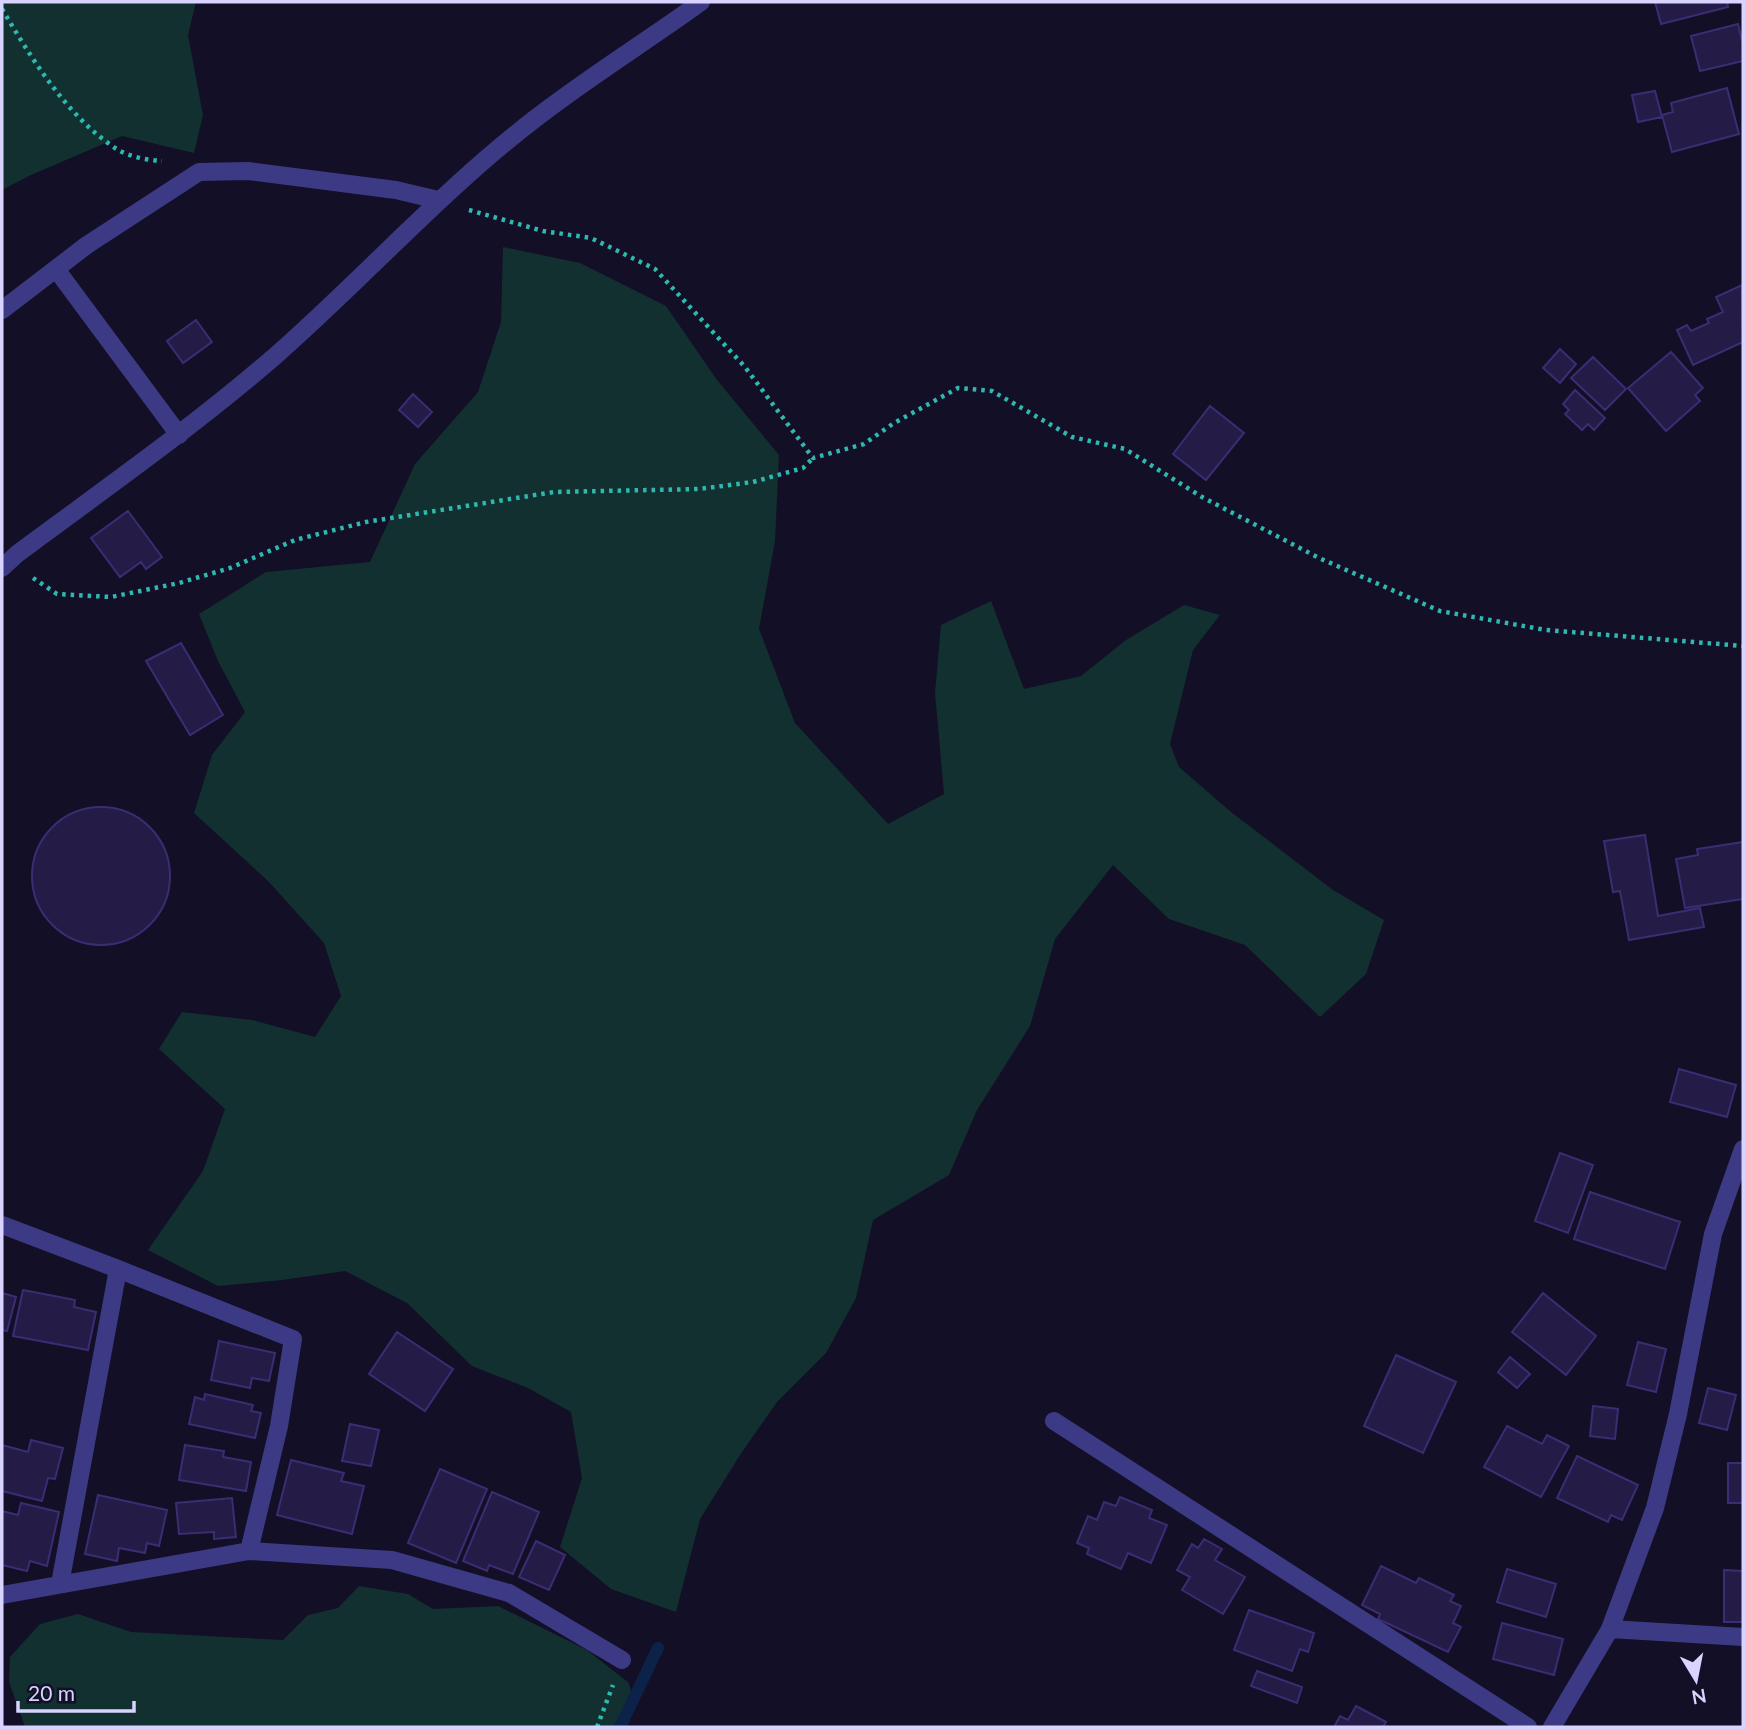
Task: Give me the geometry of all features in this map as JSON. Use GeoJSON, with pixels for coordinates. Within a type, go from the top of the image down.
{"type":"FeatureCollection","features":[{"type":"Feature","properties":{"kind":"street"},"geometry":{"type":"LineString","coordinates":[[2,568],[17,554],[178,435],[272,358],[438,201],[536,118],[701,2]]}},
{"type":"Feature","properties":{"kind":"street"},"geometry":{"type":"LineString","coordinates":[[2,310],[108,231],[200,172],[248,171],[396,190],[438,201]]}},
{"type":"Feature","properties":{"kind":"street"},"geometry":{"type":"LineString","coordinates":[[56,268],[178,435]]}},
{"type":"Feature","properties":{"kind":"street"},"geometry":{"type":"LineString","coordinates":[[1552,1727],[1610,1629],[1655,1508],[1681,1401],[1713,1234],[1743,1149]]}},
{"type":"Feature","properties":{"kind":"street"},"geometry":{"type":"LineString","coordinates":[[2,1225],[293,1339],[279,1426],[248,1551]]}},
{"type":"Feature","properties":{"kind":"street"},"geometry":{"type":"LineString","coordinates":[[60,1584],[118,1269]]}},
{"type":"Feature","properties":{"kind":"street"},"geometry":{"type":"LineString","coordinates":[[1054,1421],[1528,1727]]}},
{"type":"Feature","properties":{"kind":"street"},"geometry":{"type":"LineString","coordinates":[[2,1595],[248,1551],[392,1560],[509,1593],[622,1660]]}},
{"type":"Feature","properties":{"kind":"street"},"geometry":{"type":"LineString","coordinates":[[1610,1629],[1743,1637]]}},
{"type":"Feature","properties":{"kind":"path"},"geometry":{"type":"LineString","coordinates":[[2,9],[30,55],[59,93],[83,122],[108,143],[117,150],[146,160],[178,162],[200,172]]}},
{"type":"Feature","properties":{"kind":"path"},"geometry":{"type":"LineString","coordinates":[[438,201],[543,231],[591,238],[655,269],[745,367],[813,458]]}},
{"type":"Feature","properties":{"kind":"path"},"geometry":{"type":"LineString","coordinates":[[17,554],[34,580],[57,594],[111,597],[179,583],[230,568],[295,540],[366,522],[554,492],[699,489],[739,484],[803,468],[813,458],[864,444],[894,423],[958,388],[992,391],[1072,436],[1125,449],[1202,497],[1296,546],[1440,611],[1546,630],[1743,646]]}},
{"type":"Feature","properties":{"kind":"path"},"geometry":{"type":"LineString","coordinates":[[597,1727],[622,1660]]}},
{"type":"Feature","properties":{"kind":"green space"},"geometry":{"type":"Polygon","coordinates":[[[2,2],[196,2],[188,35],[203,115],[194,153],[122,136],[2,190],[2,2]]]}},
{"type":"Feature","properties":{"kind":"green space"},"geometry":{"type":"Polygon","coordinates":[[[503,247],[580,263],[666,306],[717,380],[779,455],[775,541],[759,629],[795,723],[888,824],[944,794],[935,693],[941,625],[991,601],[1024,689],[1081,676],[1126,640],[1184,605],[1220,615],[1193,650],[1170,744],[1179,767],[1231,812],[1333,890],[1384,920],[1366,974],[1320,1017],[1245,945],[1169,919],[1113,865],[1055,939],[1030,1026],[977,1110],[949,1175],[873,1220],[856,1298],[826,1353],[777,1402],[700,1519],[676,1612],[611,1589],[560,1547],[582,1478],[571,1412],[528,1388],[472,1366],[407,1303],[345,1271],[218,1286],[148,1250],[203,1171],[225,1109],[159,1049],[182,1012],[252,1020],[315,1037],[341,996],[324,943],[269,882],[194,813],[212,755],[245,712],[218,661],[199,614],[266,572],[370,562],[415,464],[478,392],[501,322],[503,247]]]}},
{"type":"Feature","properties":{"kind":"green space"},"geometry":{"type":"Polygon","coordinates":[[[359,1586],[408,1594],[433,1609],[498,1606],[587,1650],[629,1683],[635,1707],[627,1727],[25,1727],[9,1682],[10,1657],[40,1624],[78,1614],[131,1632],[283,1640],[308,1615],[338,1608],[359,1586]]]}},
{"type":"Feature","properties":{"kind":"building"},"geometry":{"type":"Polygon","coordinates":[[[1655,2],[1727,2],[1728,7],[1661,24],[1655,2]]]}},
{"type":"Feature","properties":{"kind":"building"},"geometry":{"type":"Polygon","coordinates":[[[1738,24],[1743,44],[1743,61],[1700,71],[1691,36],[1738,24]]]}},
{"type":"Feature","properties":{"kind":"building"},"geometry":{"type":"Polygon","coordinates":[[[1727,88],[1739,134],[1672,152],[1662,115],[1673,112],[1671,103],[1727,88]]]}},
{"type":"Feature","properties":{"kind":"building"},"geometry":{"type":"Polygon","coordinates":[[[1655,91],[1662,117],[1638,122],[1632,95],[1655,91]]]}},
{"type":"Feature","properties":{"kind":"building"},"geometry":{"type":"Polygon","coordinates":[[[1742,285],[1743,342],[1693,365],[1677,330],[1687,325],[1691,331],[1709,323],[1707,319],[1723,312],[1716,297],[1742,285]]]}},
{"type":"Feature","properties":{"kind":"building"},"geometry":{"type":"Polygon","coordinates":[[[196,320],[212,342],[183,363],[167,341],[196,320]]]}},
{"type":"Feature","properties":{"kind":"building"},"geometry":{"type":"Polygon","coordinates":[[[1560,349],[1576,364],[1560,383],[1543,368],[1560,349]]]}},
{"type":"Feature","properties":{"kind":"building"},"geometry":{"type":"Polygon","coordinates":[[[1671,352],[1703,388],[1695,395],[1700,401],[1666,431],[1628,388],[1671,352]]]}},
{"type":"Feature","properties":{"kind":"building"},"geometry":{"type":"Polygon","coordinates":[[[1593,357],[1626,389],[1605,410],[1571,378],[1593,357]]]}},
{"type":"Feature","properties":{"kind":"building"},"geometry":{"type":"Polygon","coordinates":[[[1575,390],[1605,418],[1594,430],[1588,424],[1582,430],[1565,414],[1569,410],[1563,404],[1575,390]]]}},
{"type":"Feature","properties":{"kind":"building"},"geometry":{"type":"Polygon","coordinates":[[[413,394],[432,412],[418,427],[399,410],[413,394]]]}},
{"type":"Feature","properties":{"kind":"building"},"geometry":{"type":"Polygon","coordinates":[[[1210,406],[1244,433],[1206,480],[1173,454],[1210,406]]]}},
{"type":"Feature","properties":{"kind":"building"},"geometry":{"type":"Polygon","coordinates":[[[128,511],[162,557],[146,569],[141,562],[120,577],[91,538],[128,511]]]}},
{"type":"Feature","properties":{"kind":"building"},"geometry":{"type":"Polygon","coordinates":[[[181,643],[223,715],[190,735],[146,661],[181,643]]]}},
{"type":"Feature","properties":{"kind":"building"},"geometry":{"type":"Polygon","coordinates":[[[101,807],[127,812],[150,827],[165,850],[170,876],[165,902],[150,925],[127,940],[101,945],[75,940],[52,925],[37,902],[32,876],[37,850],[52,827],[75,812],[101,807]]]}},
{"type":"Feature","properties":{"kind":"building"},"geometry":{"type":"Polygon","coordinates":[[[1645,835],[1658,916],[1700,908],[1704,927],[1629,940],[1620,891],[1613,892],[1604,841],[1645,835]]]}},
{"type":"Feature","properties":{"kind":"building"},"geometry":{"type":"Polygon","coordinates":[[[1743,842],[1743,899],[1685,908],[1676,859],[1698,855],[1697,849],[1743,842]]]}},
{"type":"Feature","properties":{"kind":"building"},"geometry":{"type":"Polygon","coordinates":[[[1679,1069],[1736,1085],[1727,1117],[1670,1102],[1679,1069]]]}},
{"type":"Feature","properties":{"kind":"building"},"geometry":{"type":"Polygon","coordinates":[[[1560,1153],[1593,1165],[1568,1233],[1535,1221],[1560,1153]]]}},
{"type":"Feature","properties":{"kind":"building"},"geometry":{"type":"Polygon","coordinates":[[[1590,1192],[1680,1222],[1665,1269],[1574,1239],[1590,1192]]]}},
{"type":"Feature","properties":{"kind":"building"},"geometry":{"type":"Polygon","coordinates":[[[23,1290],[75,1300],[74,1307],[96,1312],[88,1350],[13,1336],[23,1290]]]}},
{"type":"Feature","properties":{"kind":"building"},"geometry":{"type":"Polygon","coordinates":[[[2,1293],[16,1297],[7,1331],[2,1330],[2,1293]]]}},
{"type":"Feature","properties":{"kind":"building"},"geometry":{"type":"Polygon","coordinates":[[[1543,1293],[1596,1336],[1566,1375],[1512,1332],[1543,1293]]]}},
{"type":"Feature","properties":{"kind":"building"},"geometry":{"type":"Polygon","coordinates":[[[397,1332],[453,1369],[425,1411],[369,1374],[397,1332]]]}},
{"type":"Feature","properties":{"kind":"building"},"geometry":{"type":"Polygon","coordinates":[[[219,1341],[275,1353],[269,1381],[252,1378],[250,1388],[211,1380],[219,1341]]]}},
{"type":"Feature","properties":{"kind":"building"},"geometry":{"type":"Polygon","coordinates":[[[1638,1342],[1666,1349],[1656,1392],[1627,1385],[1638,1342]]]}},
{"type":"Feature","properties":{"kind":"building"},"geometry":{"type":"Polygon","coordinates":[[[1396,1355],[1456,1382],[1423,1453],[1364,1426],[1396,1355]]]}},
{"type":"Feature","properties":{"kind":"building"},"geometry":{"type":"Polygon","coordinates":[[[1510,1357],[1530,1374],[1517,1388],[1498,1372],[1510,1357]]]}},
{"type":"Feature","properties":{"kind":"building"},"geometry":{"type":"Polygon","coordinates":[[[1708,1388],[1736,1395],[1727,1430],[1699,1423],[1708,1388]]]}},
{"type":"Feature","properties":{"kind":"building"},"geometry":{"type":"Polygon","coordinates":[[[205,1394],[253,1405],[251,1411],[261,1413],[255,1438],[189,1424],[195,1397],[204,1400],[205,1394]]]}},
{"type":"Feature","properties":{"kind":"building"},"geometry":{"type":"Polygon","coordinates":[[[1593,1406],[1618,1409],[1615,1439],[1590,1436],[1593,1406]]]}},
{"type":"Feature","properties":{"kind":"building"},"geometry":{"type":"Polygon","coordinates":[[[350,1424],[379,1430],[371,1466],[342,1461],[350,1424]]]}},
{"type":"Feature","properties":{"kind":"building"},"geometry":{"type":"Polygon","coordinates":[[[1507,1426],[1542,1444],[1547,1435],[1569,1446],[1541,1497],[1484,1467],[1507,1426]]]}},
{"type":"Feature","properties":{"kind":"building"},"geometry":{"type":"Polygon","coordinates":[[[31,1440],[63,1448],[55,1479],[48,1478],[42,1501],[2,1491],[2,1445],[28,1452],[31,1440]]]}},
{"type":"Feature","properties":{"kind":"building"},"geometry":{"type":"Polygon","coordinates":[[[185,1445],[224,1451],[223,1457],[251,1462],[246,1491],[179,1480],[185,1445]]]}},
{"type":"Feature","properties":{"kind":"building"},"geometry":{"type":"Polygon","coordinates":[[[1577,1456],[1638,1485],[1622,1520],[1611,1515],[1608,1522],[1557,1498],[1577,1456]]]}},
{"type":"Feature","properties":{"kind":"building"},"geometry":{"type":"Polygon","coordinates":[[[291,1460],[344,1473],[341,1481],[364,1486],[352,1534],[277,1515],[291,1460]]]}},
{"type":"Feature","properties":{"kind":"building"},"geometry":{"type":"Polygon","coordinates":[[[1728,1463],[1743,1463],[1743,1503],[1728,1503],[1728,1463]]]}},
{"type":"Feature","properties":{"kind":"building"},"geometry":{"type":"Polygon","coordinates":[[[440,1469],[487,1489],[456,1563],[408,1543],[440,1469]]]}},
{"type":"Feature","properties":{"kind":"building"},"geometry":{"type":"Polygon","coordinates":[[[492,1492],[539,1512],[513,1574],[489,1565],[487,1571],[463,1561],[492,1492]]]}},
{"type":"Feature","properties":{"kind":"building"},"geometry":{"type":"Polygon","coordinates":[[[98,1495],[167,1510],[159,1546],[147,1543],[145,1553],[119,1548],[117,1561],[85,1554],[98,1495]]]}},
{"type":"Feature","properties":{"kind":"building"},"geometry":{"type":"Polygon","coordinates":[[[1120,1497],[1152,1510],[1149,1518],[1167,1525],[1151,1563],[1128,1553],[1121,1569],[1087,1554],[1089,1548],[1077,1543],[1088,1516],[1097,1520],[1104,1502],[1116,1506],[1120,1497]]]}},
{"type":"Feature","properties":{"kind":"building"},"geometry":{"type":"Polygon","coordinates":[[[232,1498],[236,1537],[214,1539],[214,1532],[179,1534],[176,1503],[232,1498]]]}},
{"type":"Feature","properties":{"kind":"building"},"geometry":{"type":"Polygon","coordinates":[[[21,1503],[59,1512],[47,1566],[30,1561],[27,1571],[2,1565],[2,1511],[18,1515],[21,1503]]]}},
{"type":"Feature","properties":{"kind":"building"},"geometry":{"type":"Polygon","coordinates":[[[1204,1539],[1222,1549],[1215,1560],[1245,1577],[1223,1614],[1182,1590],[1190,1577],[1177,1570],[1192,1544],[1198,1548],[1204,1539]]]}},
{"type":"Feature","properties":{"kind":"building"},"geometry":{"type":"Polygon","coordinates":[[[536,1541],[565,1555],[549,1590],[519,1577],[536,1541]]]}},
{"type":"Feature","properties":{"kind":"building"},"geometry":{"type":"Polygon","coordinates":[[[1381,1566],[1416,1583],[1419,1578],[1454,1595],[1450,1601],[1461,1606],[1453,1623],[1461,1627],[1448,1652],[1378,1619],[1380,1614],[1362,1605],[1381,1566]]]}},
{"type":"Feature","properties":{"kind":"building"},"geometry":{"type":"Polygon","coordinates":[[[1507,1569],[1556,1584],[1546,1617],[1497,1602],[1507,1569]]]}},
{"type":"Feature","properties":{"kind":"building"},"geometry":{"type":"Polygon","coordinates":[[[1724,1570],[1743,1571],[1743,1622],[1724,1622],[1724,1570]]]}},
{"type":"Feature","properties":{"kind":"building"},"geometry":{"type":"Polygon","coordinates":[[[1249,1610],[1314,1633],[1308,1652],[1300,1649],[1292,1671],[1234,1650],[1249,1610]]]}},
{"type":"Feature","properties":{"kind":"building"},"geometry":{"type":"Polygon","coordinates":[[[1502,1623],[1563,1639],[1554,1675],[1493,1659],[1502,1623]]]}},
{"type":"Feature","properties":{"kind":"building"},"geometry":{"type":"Polygon","coordinates":[[[1257,1671],[1302,1687],[1297,1703],[1251,1686],[1257,1671]]]}},
{"type":"Feature","properties":{"kind":"building"},"geometry":{"type":"Polygon","coordinates":[[[1356,1706],[1386,1722],[1383,1727],[1334,1727],[1340,1716],[1348,1720],[1356,1706]]]}},
{"type":"Feature","properties":{"kind":"waterway"},"geometry":{"type":"LineString","coordinates":[[620,1727],[658,1648]]}}]}
